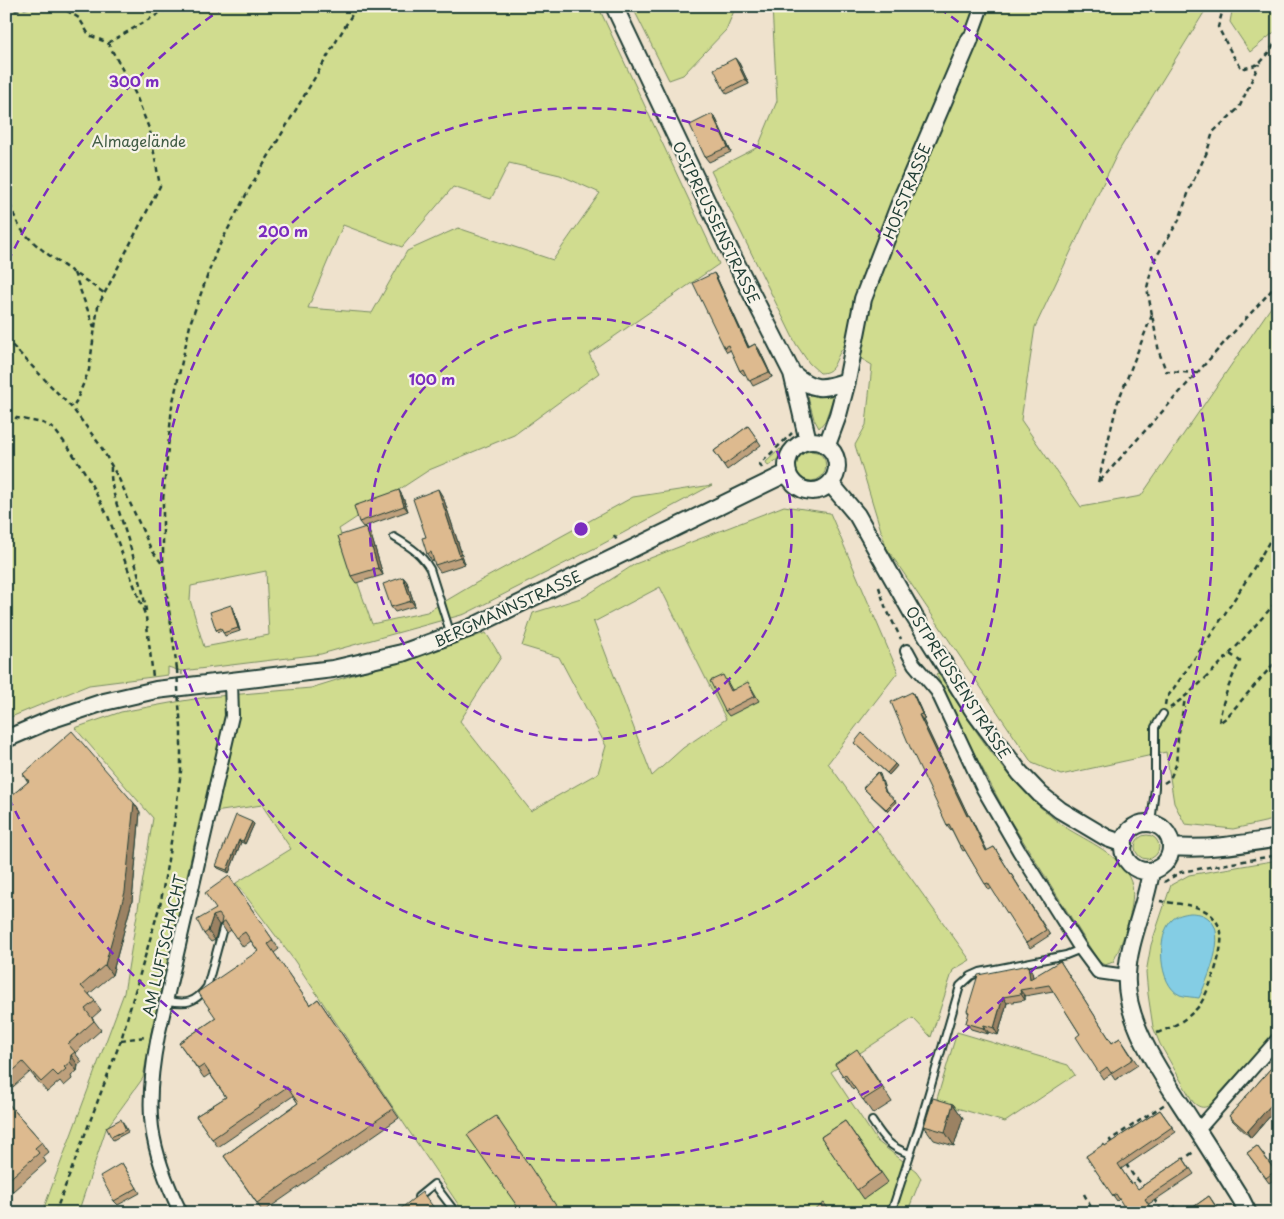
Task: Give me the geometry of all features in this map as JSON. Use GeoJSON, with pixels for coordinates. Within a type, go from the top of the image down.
{"type":"FeatureCollection","features":[{"type":"Feature","properties":{"kind":"street","name":"OSTPREUSSENSTRASSE"},"geometry":{"type":"LineString","coordinates":[[614,6],[732,255],[792,373],[808,441]]}},
{"type":"Feature","properties":{"kind":"street","name":"HOFSTRASSE"},"geometry":{"type":"LineString","coordinates":[[827,445],[838,415],[847,381],[863,299],[902,198],[970,39],[982,6]]}},
{"type":"Feature","properties":{"kind":"street"},"geometry":{"type":"LineString","coordinates":[[792,373],[806,385],[831,386],[847,381]]}},
{"type":"Feature","properties":{"kind":"street"},"geometry":{"type":"LineString","coordinates":[[808,441],[827,445],[836,459],[838,468],[836,476],[831,484],[818,491],[802,490],[791,480],[788,473],[786,464],[788,456],[793,449],[808,441]]}},
{"type":"Feature","properties":{"kind":"street","name":"BERGMANNSTRASSE"},"geometry":{"type":"LineString","coordinates":[[6,739],[42,723],[104,702],[156,690],[333,669],[402,653],[452,636],[788,473]]}},
{"type":"Feature","properties":{"kind":"street","name":"OSTPREUSSENSTRASSE"},"geometry":{"type":"LineString","coordinates":[[831,484],[857,515],[914,616],[969,704],[998,746],[1040,794],[1060,810],[1108,838],[1124,844]]}},
{"type":"Feature","properties":{"kind":"street","name":"OSTPREUSSENSTRASSE"},"geometry":{"type":"LineString","coordinates":[[907,651],[914,664],[937,691],[987,795],[1019,851],[1081,949],[1098,972],[1126,976]]}},
{"type":"Feature","properties":{"kind":"street","name":"AM LUFTSCHACHT"},"geometry":{"type":"LineString","coordinates":[[181,1213],[156,1154],[152,1134],[150,1084],[158,1036],[232,716],[231,681]]}},
{"type":"Feature","properties":{"kind":"street"},"geometry":{"type":"LineString","coordinates":[[1151,824],[1159,826],[1165,832],[1171,847],[1170,854],[1163,865],[1150,871],[1143,871],[1130,864],[1126,858],[1124,844],[1126,836],[1136,826],[1151,824]]}},
{"type":"Feature","properties":{"kind":"street"},"geometry":{"type":"LineString","coordinates":[[1171,847],[1192,848],[1236,845],[1278,838]]}},
{"type":"Feature","properties":{"kind":"street"},"geometry":{"type":"LineString","coordinates":[[1150,871],[1146,898],[1128,959],[1126,990],[1129,1004],[1142,1038],[1162,1075],[1241,1198],[1248,1213]]}},
{"type":"Feature","properties":{"kind":"street"},"geometry":{"type":"LineString","coordinates":[[1202,1137],[1278,1039]]}},
{"type":"Feature","properties":{"kind":"lane"},"geometry":{"type":"LineString","coordinates":[[394,537],[416,550],[430,569],[452,636]]}},
{"type":"Feature","properties":{"kind":"lane"},"geometry":{"type":"LineString","coordinates":[[1151,824],[1155,788],[1155,727],[1163,714]]}},
{"type":"Feature","properties":{"kind":"lane"},"geometry":{"type":"LineString","coordinates":[[167,1001],[187,1003],[202,994],[207,987],[223,928]]}},
{"type":"Feature","properties":{"kind":"lane"},"geometry":{"type":"LineString","coordinates":[[891,1213],[920,1127],[960,986],[964,981],[980,972],[1066,955],[1081,949]]}},
{"type":"Feature","properties":{"kind":"lane"},"geometry":{"type":"LineString","coordinates":[[872,1121],[883,1137],[895,1149],[910,1154]]}},
{"type":"Feature","properties":{"kind":"lane"},"geometry":{"type":"LineString","coordinates":[[412,1201],[434,1184],[456,1213]]}},
{"type":"Feature","properties":{"kind":"path"},"geometry":{"type":"LineString","coordinates":[[6,13],[34,6]]}},
{"type":"Feature","properties":{"kind":"path"},"geometry":{"type":"LineString","coordinates":[[108,43],[172,6]]}},
{"type":"Feature","properties":{"kind":"path"},"geometry":{"type":"LineString","coordinates":[[55,1213],[121,1040],[160,901],[166,872],[181,771],[181,727],[177,669],[163,565],[163,500],[172,406],[191,321],[216,252],[248,191],[357,6]]}},
{"type":"Feature","properties":{"kind":"path"},"geometry":{"type":"LineString","coordinates":[[1224,6],[1218,27],[1232,54],[1242,69],[1258,64]]}},
{"type":"Feature","properties":{"kind":"path"},"geometry":{"type":"LineString","coordinates":[[62,7],[79,18],[89,35],[108,43],[135,93],[150,131],[160,186],[98,306],[89,370],[73,409]]}},
{"type":"Feature","properties":{"kind":"path"},"geometry":{"type":"LineString","coordinates":[[1197,373],[1166,371],[1159,352],[1147,288],[1153,262],[1179,220],[1190,188],[1207,152],[1213,132],[1239,108],[1258,64],[1269,53],[1278,36]]}},
{"type":"Feature","properties":{"kind":"path"},"geometry":{"type":"LineString","coordinates":[[1273,43],[1278,42]]}},
{"type":"Feature","properties":{"kind":"path"},"geometry":{"type":"LineString","coordinates":[[6,187],[20,229],[33,242],[104,293]]}},
{"type":"Feature","properties":{"kind":"path"},"geometry":{"type":"LineString","coordinates":[[74,272],[94,329]]}},
{"type":"Feature","properties":{"kind":"path"},"geometry":{"type":"LineString","coordinates":[[1152,315],[1117,404],[1098,483],[1278,283]]}},
{"type":"Feature","properties":{"kind":"path"},"geometry":{"type":"LineString","coordinates":[[6,339],[73,409],[100,444],[119,479],[151,548],[163,565]]}},
{"type":"Feature","properties":{"kind":"path"},"geometry":{"type":"LineString","coordinates":[[6,416],[43,423],[54,428],[71,451],[108,516],[146,617]]}},
{"type":"Feature","properties":{"kind":"path"},"geometry":{"type":"LineString","coordinates":[[760,464],[804,421]]}},
{"type":"Feature","properties":{"kind":"path"},"geometry":{"type":"LineString","coordinates":[[111,465],[111,486],[144,594],[156,690]]}},
{"type":"Feature","properties":{"kind":"path"},"geometry":{"type":"LineString","coordinates":[[1163,714],[1166,699],[1204,646],[1260,559],[1278,526]]}},
{"type":"Feature","properties":{"kind":"path"},"geometry":{"type":"LineString","coordinates":[[878,584],[907,651]]}},
{"type":"Feature","properties":{"kind":"path"},"geometry":{"type":"LineString","coordinates":[[1163,714],[1185,698],[1230,654],[1278,600]]}},
{"type":"Feature","properties":{"kind":"path"},"geometry":{"type":"LineString","coordinates":[[1230,654],[1240,661],[1230,680],[1221,708],[1219,723],[1226,718],[1278,659]]}},
{"type":"Feature","properties":{"kind":"path"},"geometry":{"type":"LineString","coordinates":[[1155,788],[1170,779],[1176,765],[1178,737],[1185,698]]}},
{"type":"Feature","properties":{"kind":"path"},"geometry":{"type":"LineString","coordinates":[[1146,898],[1169,878],[1180,872],[1278,855]]}},
{"type":"Feature","properties":{"kind":"path"},"geometry":{"type":"LineString","coordinates":[[1142,1038],[1175,1025],[1192,1014],[1200,1004],[1211,980],[1221,942],[1218,925],[1207,912],[1197,908],[1146,898]]}},
{"type":"Feature","properties":{"kind":"path"},"geometry":{"type":"LineString","coordinates":[[121,1040],[158,1036]]}},
{"type":"Feature","properties":{"kind":"path"},"geometry":{"type":"LineString","coordinates":[[1114,1147],[1110,1140],[1176,1096]]}},
{"type":"Feature","properties":{"kind":"path"},"geometry":{"type":"LineString","coordinates":[[1175,1165],[1202,1137]]}},
{"type":"Feature","properties":{"kind":"path"},"geometry":{"type":"LineString","coordinates":[[1124,1161],[1164,1213],[1176,1206]]}},
{"type":"Feature","properties":{"kind":"path"},"geometry":{"type":"LineString","coordinates":[[1084,1194],[1094,1213]]}},
{"type":"Feature","properties":{"kind":"green space","name":"Almagelände"},"geometry":{"type":"Polygon","coordinates":[[[6,6],[598,6],[719,264],[589,354],[599,373],[514,435],[429,470],[339,529],[372,624],[427,612],[633,497],[712,485],[599,546],[465,614],[321,654],[182,671],[182,675],[181,671],[168,667],[168,675],[89,685],[6,719],[6,6]],[[509,163],[491,199],[453,187],[402,247],[343,225],[308,308],[372,313],[407,251],[458,228],[553,260],[600,193],[560,175],[509,163]],[[266,571],[191,586],[190,600],[204,647],[269,635],[266,571]]]}},
{"type":"Feature","properties":{"kind":"green space"},"geometry":{"type":"Polygon","coordinates":[[[632,6],[736,6],[726,30],[683,75],[669,80],[632,6]]]}},
{"type":"Feature","properties":{"kind":"green space"},"geometry":{"type":"Polygon","coordinates":[[[772,6],[1208,6],[1118,152],[1035,327],[1021,420],[1081,507],[1141,496],[1278,297],[1278,819],[1233,829],[1185,824],[1174,803],[1166,752],[1061,775],[1032,763],[886,547],[855,445],[866,425],[872,365],[843,348],[829,371],[820,373],[809,363],[796,344],[711,171],[758,147],[777,101],[772,6]]]}},
{"type":"Feature","properties":{"kind":"green space"},"geometry":{"type":"Polygon","coordinates":[[[1233,6],[1278,6],[1278,29],[1250,52],[1230,22],[1233,6]]]}},
{"type":"Feature","properties":{"kind":"green space"},"geometry":{"type":"Polygon","coordinates":[[[810,395],[834,396],[825,421],[819,428],[814,419],[808,397],[810,395]]]}},
{"type":"Feature","properties":{"kind":"green space"},"geometry":{"type":"Polygon","coordinates":[[[780,449],[784,450],[778,459],[768,466],[766,462],[780,449]]]}},
{"type":"Feature","properties":{"kind":"green space"},"geometry":{"type":"Polygon","coordinates":[[[811,451],[822,455],[826,466],[822,477],[811,481],[800,477],[796,466],[800,455],[811,451]]]}},
{"type":"Feature","properties":{"kind":"green space"},"geometry":{"type":"Polygon","coordinates":[[[784,506],[830,513],[898,672],[828,763],[970,960],[953,970],[931,1037],[913,1018],[831,1072],[877,1141],[916,1171],[921,1178],[907,1213],[464,1213],[294,960],[236,883],[291,849],[262,805],[201,814],[152,1028],[143,1078],[106,1129],[78,1213],[42,1213],[124,993],[153,818],[75,728],[121,712],[170,703],[207,697],[311,688],[486,633],[501,657],[460,721],[531,811],[598,773],[606,746],[559,657],[522,646],[533,613],[584,597],[635,564],[784,506]],[[660,587],[594,622],[593,620],[652,776],[683,748],[726,719],[660,587]]]}},
{"type":"Feature","properties":{"kind":"green space"},"geometry":{"type":"Polygon","coordinates":[[[938,673],[994,756],[1027,794],[1065,827],[1112,856],[1126,872],[1133,890],[1131,911],[1121,945],[1113,962],[1105,965],[1099,962],[1008,817],[972,749],[936,674],[938,673]]]}},
{"type":"Feature","properties":{"kind":"green space"},"geometry":{"type":"Polygon","coordinates":[[[1147,835],[1156,838],[1159,847],[1156,856],[1147,859],[1138,856],[1135,847],[1138,838],[1147,835]]]}},
{"type":"Feature","properties":{"kind":"green space"},"geometry":{"type":"Polygon","coordinates":[[[1278,860],[1278,1029],[1214,1101],[1208,1106],[1201,1107],[1193,1102],[1160,1044],[1153,1027],[1146,973],[1151,945],[1171,885],[1189,875],[1278,860]]]}},
{"type":"Feature","properties":{"kind":"green space"},"geometry":{"type":"Polygon","coordinates":[[[957,1032],[1068,1065],[1075,1075],[1005,1122],[936,1102],[957,1032]]]}},
{"type":"Feature","properties":{"kind":"water"},"geometry":{"type":"Polygon","coordinates":[[[1190,913],[1207,917],[1214,926],[1217,935],[1211,969],[1199,998],[1180,995],[1173,990],[1167,981],[1162,959],[1163,937],[1167,927],[1176,917],[1190,913]]]}},
{"type":"Feature","properties":{"kind":"building"},"geometry":{"type":"Polygon","coordinates":[[[735,58],[745,79],[724,90],[714,69],[735,58]]]}},
{"type":"Feature","properties":{"kind":"building"},"geometry":{"type":"Polygon","coordinates":[[[712,114],[728,147],[705,157],[690,125],[712,114]]]}},
{"type":"Feature","properties":{"kind":"building"},"geometry":{"type":"Polygon","coordinates":[[[714,273],[748,348],[755,344],[769,372],[749,381],[743,369],[740,371],[728,345],[724,347],[693,283],[714,273]]]}},
{"type":"Feature","properties":{"kind":"building"},"geometry":{"type":"Polygon","coordinates":[[[748,426],[758,440],[724,465],[714,451],[748,426]]]}},
{"type":"Feature","properties":{"kind":"building"},"geometry":{"type":"Polygon","coordinates":[[[438,489],[460,557],[435,565],[431,552],[427,554],[422,538],[426,537],[413,499],[438,489]]]}},
{"type":"Feature","properties":{"kind":"building"},"geometry":{"type":"Polygon","coordinates":[[[399,490],[404,506],[359,522],[354,506],[399,490]]]}},
{"type":"Feature","properties":{"kind":"building"},"geometry":{"type":"Polygon","coordinates":[[[366,527],[378,568],[351,576],[338,536],[366,527]]]}},
{"type":"Feature","properties":{"kind":"building"},"geometry":{"type":"Polygon","coordinates":[[[403,577],[411,601],[391,607],[383,584],[403,577]]]}},
{"type":"Feature","properties":{"kind":"building"},"geometry":{"type":"Polygon","coordinates":[[[231,605],[238,628],[223,633],[221,628],[216,630],[210,612],[231,605]]]}},
{"type":"Feature","properties":{"kind":"building"},"geometry":{"type":"Polygon","coordinates":[[[723,675],[731,691],[748,682],[755,696],[725,711],[710,681],[723,675]]]}},
{"type":"Feature","properties":{"kind":"building"},"geometry":{"type":"Polygon","coordinates":[[[912,692],[922,714],[919,715],[967,816],[969,815],[986,851],[994,847],[1046,930],[1026,943],[988,883],[985,884],[962,845],[960,846],[949,824],[947,825],[910,747],[891,702],[912,692]]]}},
{"type":"Feature","properties":{"kind":"building"},"geometry":{"type":"Polygon","coordinates":[[[72,731],[134,803],[125,892],[105,965],[81,986],[95,1001],[85,1009],[94,1021],[68,1044],[75,1052],[71,1055],[70,1062],[64,1067],[66,1069],[58,1076],[53,1071],[41,1082],[23,1062],[6,1077],[6,800],[29,781],[23,774],[72,731]]]}},
{"type":"Feature","properties":{"kind":"building"},"geometry":{"type":"Polygon","coordinates":[[[862,733],[895,764],[887,773],[854,743],[862,733]]]}},
{"type":"Feature","properties":{"kind":"building"},"geometry":{"type":"Polygon","coordinates":[[[878,772],[885,791],[895,800],[886,809],[863,788],[878,772]]]}},
{"type":"Feature","properties":{"kind":"building"},"geometry":{"type":"Polygon","coordinates":[[[236,815],[252,822],[243,841],[239,840],[227,870],[216,866],[236,815]]]}},
{"type":"Feature","properties":{"kind":"building"},"geometry":{"type":"Polygon","coordinates":[[[229,876],[273,940],[268,944],[310,1005],[318,999],[393,1109],[257,1203],[224,1156],[298,1103],[287,1087],[212,1139],[196,1116],[226,1097],[204,1065],[198,1069],[179,1043],[216,1018],[198,992],[258,951],[245,932],[236,938],[225,921],[221,924],[222,918],[219,914],[213,916],[208,931],[204,934],[197,920],[216,909],[205,893],[229,876]]]}},
{"type":"Feature","properties":{"kind":"building"},"geometry":{"type":"Polygon","coordinates":[[[1060,961],[1112,1043],[1120,1038],[1133,1059],[1111,1073],[1107,1067],[1099,1073],[1076,1037],[1080,1034],[1049,985],[1020,990],[1021,994],[1003,997],[994,1028],[984,1025],[983,1028],[966,1023],[969,1012],[967,1011],[978,975],[1028,965],[1030,979],[1060,961]]]}},
{"type":"Feature","properties":{"kind":"building"},"geometry":{"type":"Polygon","coordinates":[[[857,1049],[882,1088],[863,1100],[845,1074],[843,1076],[835,1064],[857,1049]]]}},
{"type":"Feature","properties":{"kind":"building"},"geometry":{"type":"Polygon","coordinates":[[[1278,1060],[1278,1097],[1247,1132],[1229,1116],[1278,1060]]]}},
{"type":"Feature","properties":{"kind":"building"},"geometry":{"type":"Polygon","coordinates":[[[933,1098],[953,1104],[945,1132],[924,1126],[933,1098]]]}},
{"type":"Feature","properties":{"kind":"building"},"geometry":{"type":"Polygon","coordinates":[[[6,1101],[42,1142],[35,1148],[39,1153],[6,1182],[6,1101]]]}},
{"type":"Feature","properties":{"kind":"building"},"geometry":{"type":"Polygon","coordinates":[[[1160,1110],[1172,1127],[1118,1164],[1131,1184],[1133,1182],[1138,1189],[1183,1158],[1190,1169],[1145,1199],[1154,1213],[1128,1213],[1116,1194],[1113,1196],[1086,1156],[1104,1144],[1105,1146],[1160,1110]]]}},
{"type":"Feature","properties":{"kind":"building"},"geometry":{"type":"Polygon","coordinates":[[[496,1116],[561,1213],[522,1213],[467,1135],[496,1116]]]}},
{"type":"Feature","properties":{"kind":"building"},"geometry":{"type":"Polygon","coordinates":[[[121,1119],[126,1130],[111,1137],[106,1127],[121,1119]]]}},
{"type":"Feature","properties":{"kind":"building"},"geometry":{"type":"Polygon","coordinates":[[[845,1121],[881,1173],[857,1190],[821,1137],[845,1121]]]}},
{"type":"Feature","properties":{"kind":"building"},"geometry":{"type":"Polygon","coordinates":[[[1257,1146],[1275,1171],[1266,1178],[1247,1153],[1257,1146]]]}},
{"type":"Feature","properties":{"kind":"building"},"geometry":{"type":"Polygon","coordinates":[[[122,1163],[137,1188],[114,1201],[100,1176],[122,1163]]]}},
{"type":"Feature","properties":{"kind":"building"},"geometry":{"type":"Polygon","coordinates":[[[422,1192],[438,1213],[395,1213],[422,1192]]]}},
{"type":"Feature","properties":{"kind":"building"},"geometry":{"type":"Polygon","coordinates":[[[1209,1196],[1216,1207],[1211,1210],[1213,1213],[1185,1213],[1209,1196]]]}},
{"type":"Feature","properties":{"kind":"building"},"geometry":{"type":"Polygon","coordinates":[[[824,1203],[830,1213],[810,1213],[824,1203]]]}},
{"type":"Feature","properties":{"kind":"building"},"geometry":{"type":"Polygon","coordinates":[[[147,1207],[150,1213],[138,1213],[147,1207]]]}},
{"type":"Feature","properties":{"kind":"building"},"geometry":{"type":"Polygon","coordinates":[[[871,1210],[884,1213],[870,1213],[871,1210]]]}}]}
